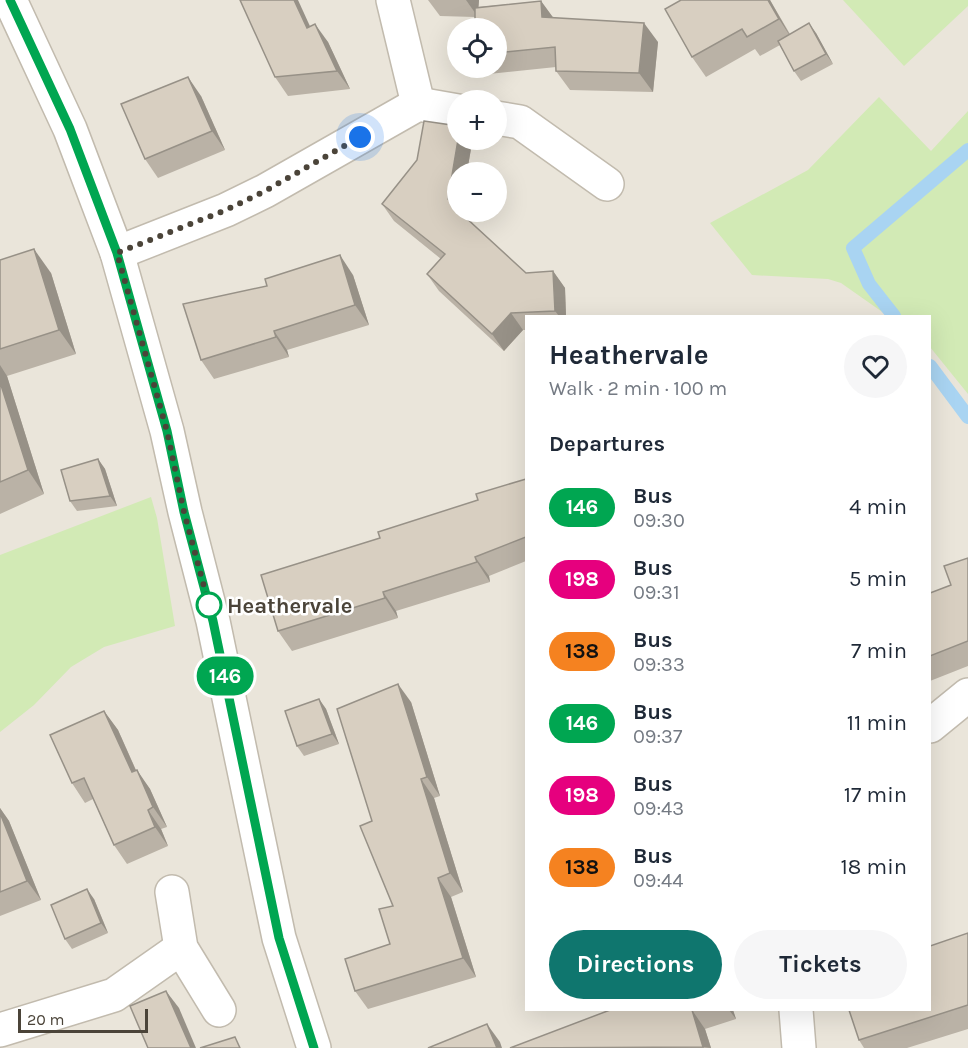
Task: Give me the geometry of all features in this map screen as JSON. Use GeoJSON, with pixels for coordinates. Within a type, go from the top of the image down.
{"type":"FeatureCollection","features":[{"type":"Feature","properties":{"kind":"street"},"geometry":{"type":"LineString","coordinates":[[10,0],[70,129],[117,253],[167,431],[184,512],[213,621],[279,938],[314,1048]]}},
{"type":"Feature","properties":{"kind":"street"},"geometry":{"type":"LineString","coordinates":[[393,0],[418,104]]}},
{"type":"Feature","properties":{"kind":"street"},"geometry":{"type":"LineString","coordinates":[[117,253],[226,210],[265,191],[418,104],[447,109]]}},
{"type":"Feature","properties":{"kind":"street"},"geometry":{"type":"LineString","coordinates":[[507,120],[520,122],[608,184]]}},
{"type":"Feature","properties":{"kind":"street"},"geometry":{"type":"LineString","coordinates":[[931,725],[968,695]]}},
{"type":"Feature","properties":{"kind":"street"},"geometry":{"type":"LineString","coordinates":[[172,892],[181,948],[219,1010]]}},
{"type":"Feature","properties":{"kind":"street"},"geometry":{"type":"LineString","coordinates":[[0,1030],[114,995],[181,948]]}},
{"type":"Feature","properties":{"kind":"street"},"geometry":{"type":"LineString","coordinates":[[796,1011],[799,1048]]}},
{"type":"Feature","properties":{"kind":"shaded area"},"geometry":{"type":"Polygon","coordinates":[[[0,0],[968,0],[968,1048],[0,1048],[0,0]]]}},
{"type":"Feature","properties":{"kind":"green space"},"geometry":{"type":"Polygon","coordinates":[[[843,0],[968,0],[968,6],[904,66],[843,0]]]}},
{"type":"Feature","properties":{"kind":"green space"},"geometry":{"type":"Polygon","coordinates":[[[879,97],[931,151],[968,111],[968,394],[931,348],[931,315],[887,315],[841,283],[828,279],[752,275],[710,223],[808,170],[879,97]]]}},
{"type":"Feature","properties":{"kind":"green space"},"geometry":{"type":"Polygon","coordinates":[[[151,497],[157,518],[175,626],[104,647],[71,667],[34,705],[0,732],[0,555],[151,497]]]}},
{"type":"Feature","properties":{"kind":"building"},"geometry":{"type":"Polygon","coordinates":[[[240,0],[294,0],[307,28],[315,24],[337,71],[275,77],[240,0]]]}},
{"type":"Feature","properties":{"kind":"building"},"geometry":{"type":"Polygon","coordinates":[[[681,0],[768,0],[779,19],[747,37],[742,29],[692,57],[665,9],[681,0]]]}},
{"type":"Feature","properties":{"kind":"building"},"geometry":{"type":"Polygon","coordinates":[[[541,1],[542,17],[644,23],[639,73],[556,71],[555,47],[507,52],[507,18],[475,18],[475,8],[541,1]]]}},
{"type":"Feature","properties":{"kind":"building"},"geometry":{"type":"Polygon","coordinates":[[[809,23],[826,54],[794,71],[778,41],[809,23]]]}},
{"type":"Feature","properties":{"kind":"building"},"geometry":{"type":"Polygon","coordinates":[[[188,77],[212,131],[145,159],[121,104],[188,77]]]}},
{"type":"Feature","properties":{"kind":"building"},"geometry":{"type":"Polygon","coordinates":[[[424,121],[447,124],[447,150],[456,150],[454,162],[447,162],[447,222],[471,222],[526,273],[553,271],[555,311],[511,313],[492,334],[427,274],[445,254],[382,204],[417,160],[424,121]]]}},
{"type":"Feature","properties":{"kind":"building"},"geometry":{"type":"Polygon","coordinates":[[[34,249],[59,330],[0,349],[0,260],[34,249]]]}},
{"type":"Feature","properties":{"kind":"building"},"geometry":{"type":"Polygon","coordinates":[[[340,255],[355,305],[274,331],[276,337],[201,360],[183,304],[267,286],[265,279],[340,255]]]}},
{"type":"Feature","properties":{"kind":"building"},"geometry":{"type":"Polygon","coordinates":[[[0,382],[28,470],[0,482],[0,382]]]}},
{"type":"Feature","properties":{"kind":"building"},"geometry":{"type":"Polygon","coordinates":[[[98,459],[110,496],[70,501],[61,470],[98,459]]]}},
{"type":"Feature","properties":{"kind":"building"},"geometry":{"type":"Polygon","coordinates":[[[525,479],[525,537],[475,557],[477,562],[383,592],[385,598],[278,631],[261,575],[380,538],[378,532],[478,500],[476,494],[525,479]]]}},
{"type":"Feature","properties":{"kind":"building"},"geometry":{"type":"Polygon","coordinates":[[[968,558],[968,641],[931,656],[931,593],[951,585],[944,566],[968,558]]]}},
{"type":"Feature","properties":{"kind":"building"},"geometry":{"type":"Polygon","coordinates":[[[398,684],[427,777],[421,779],[450,873],[438,878],[463,958],[355,991],[345,959],[390,944],[379,909],[393,906],[360,826],[372,821],[337,709],[398,684]]]}},
{"type":"Feature","properties":{"kind":"building"},"geometry":{"type":"Polygon","coordinates":[[[319,699],[332,734],[297,746],[285,711],[319,699]]]}},
{"type":"Feature","properties":{"kind":"building"},"geometry":{"type":"Polygon","coordinates":[[[104,711],[132,772],[137,770],[153,807],[148,810],[155,827],[114,845],[84,778],[72,783],[50,735],[104,711]]]}},
{"type":"Feature","properties":{"kind":"building"},"geometry":{"type":"Polygon","coordinates":[[[0,813],[27,881],[0,892],[0,813]]]}},
{"type":"Feature","properties":{"kind":"building"},"geometry":{"type":"Polygon","coordinates":[[[87,889],[101,923],[65,939],[51,905],[87,889]]]}},
{"type":"Feature","properties":{"kind":"building"},"geometry":{"type":"Polygon","coordinates":[[[968,933],[968,1005],[859,1040],[849,1011],[931,1011],[931,946],[968,933]]]}},
{"type":"Feature","properties":{"kind":"building"},"geometry":{"type":"Polygon","coordinates":[[[166,991],[191,1048],[148,1048],[130,1006],[166,991]]]}},
{"type":"Feature","properties":{"kind":"building"},"geometry":{"type":"Polygon","coordinates":[[[607,1011],[692,1011],[703,1047],[510,1048],[607,1011]]]}},
{"type":"Feature","properties":{"kind":"building"},"geometry":{"type":"Polygon","coordinates":[[[487,1024],[497,1048],[428,1048],[487,1024]]]}},
{"type":"Feature","properties":{"kind":"building"},"geometry":{"type":"Polygon","coordinates":[[[235,1037],[240,1048],[200,1048],[235,1037]]]}},
{"type":"Feature","properties":{"kind":"waterway"},"geometry":{"type":"LineString","coordinates":[[893,315],[869,284],[853,248],[968,150]]}},
{"type":"Feature","properties":{"kind":"waterway"},"geometry":{"type":"LineString","coordinates":[[931,367],[968,417]]}},
{"type":"Feature","properties":{"kind":"bus line","name":"146"},"geometry":{"type":"LineString","coordinates":[[10,0],[70,129],[117,253],[167,431],[184,512],[213,621],[279,938],[314,1048]]}},
{"type":"Feature","properties":{"kind":"place","name":"Heathervale"},"geometry":{"type":"Point","coordinates":[209,605]}},
{"type":"Feature","properties":{"kind":"route"},"geometry":{"type":"LineString","coordinates":[[209,605],[184,512],[167,431],[117,253],[226,210],[265,191],[360,137]]}}]}
